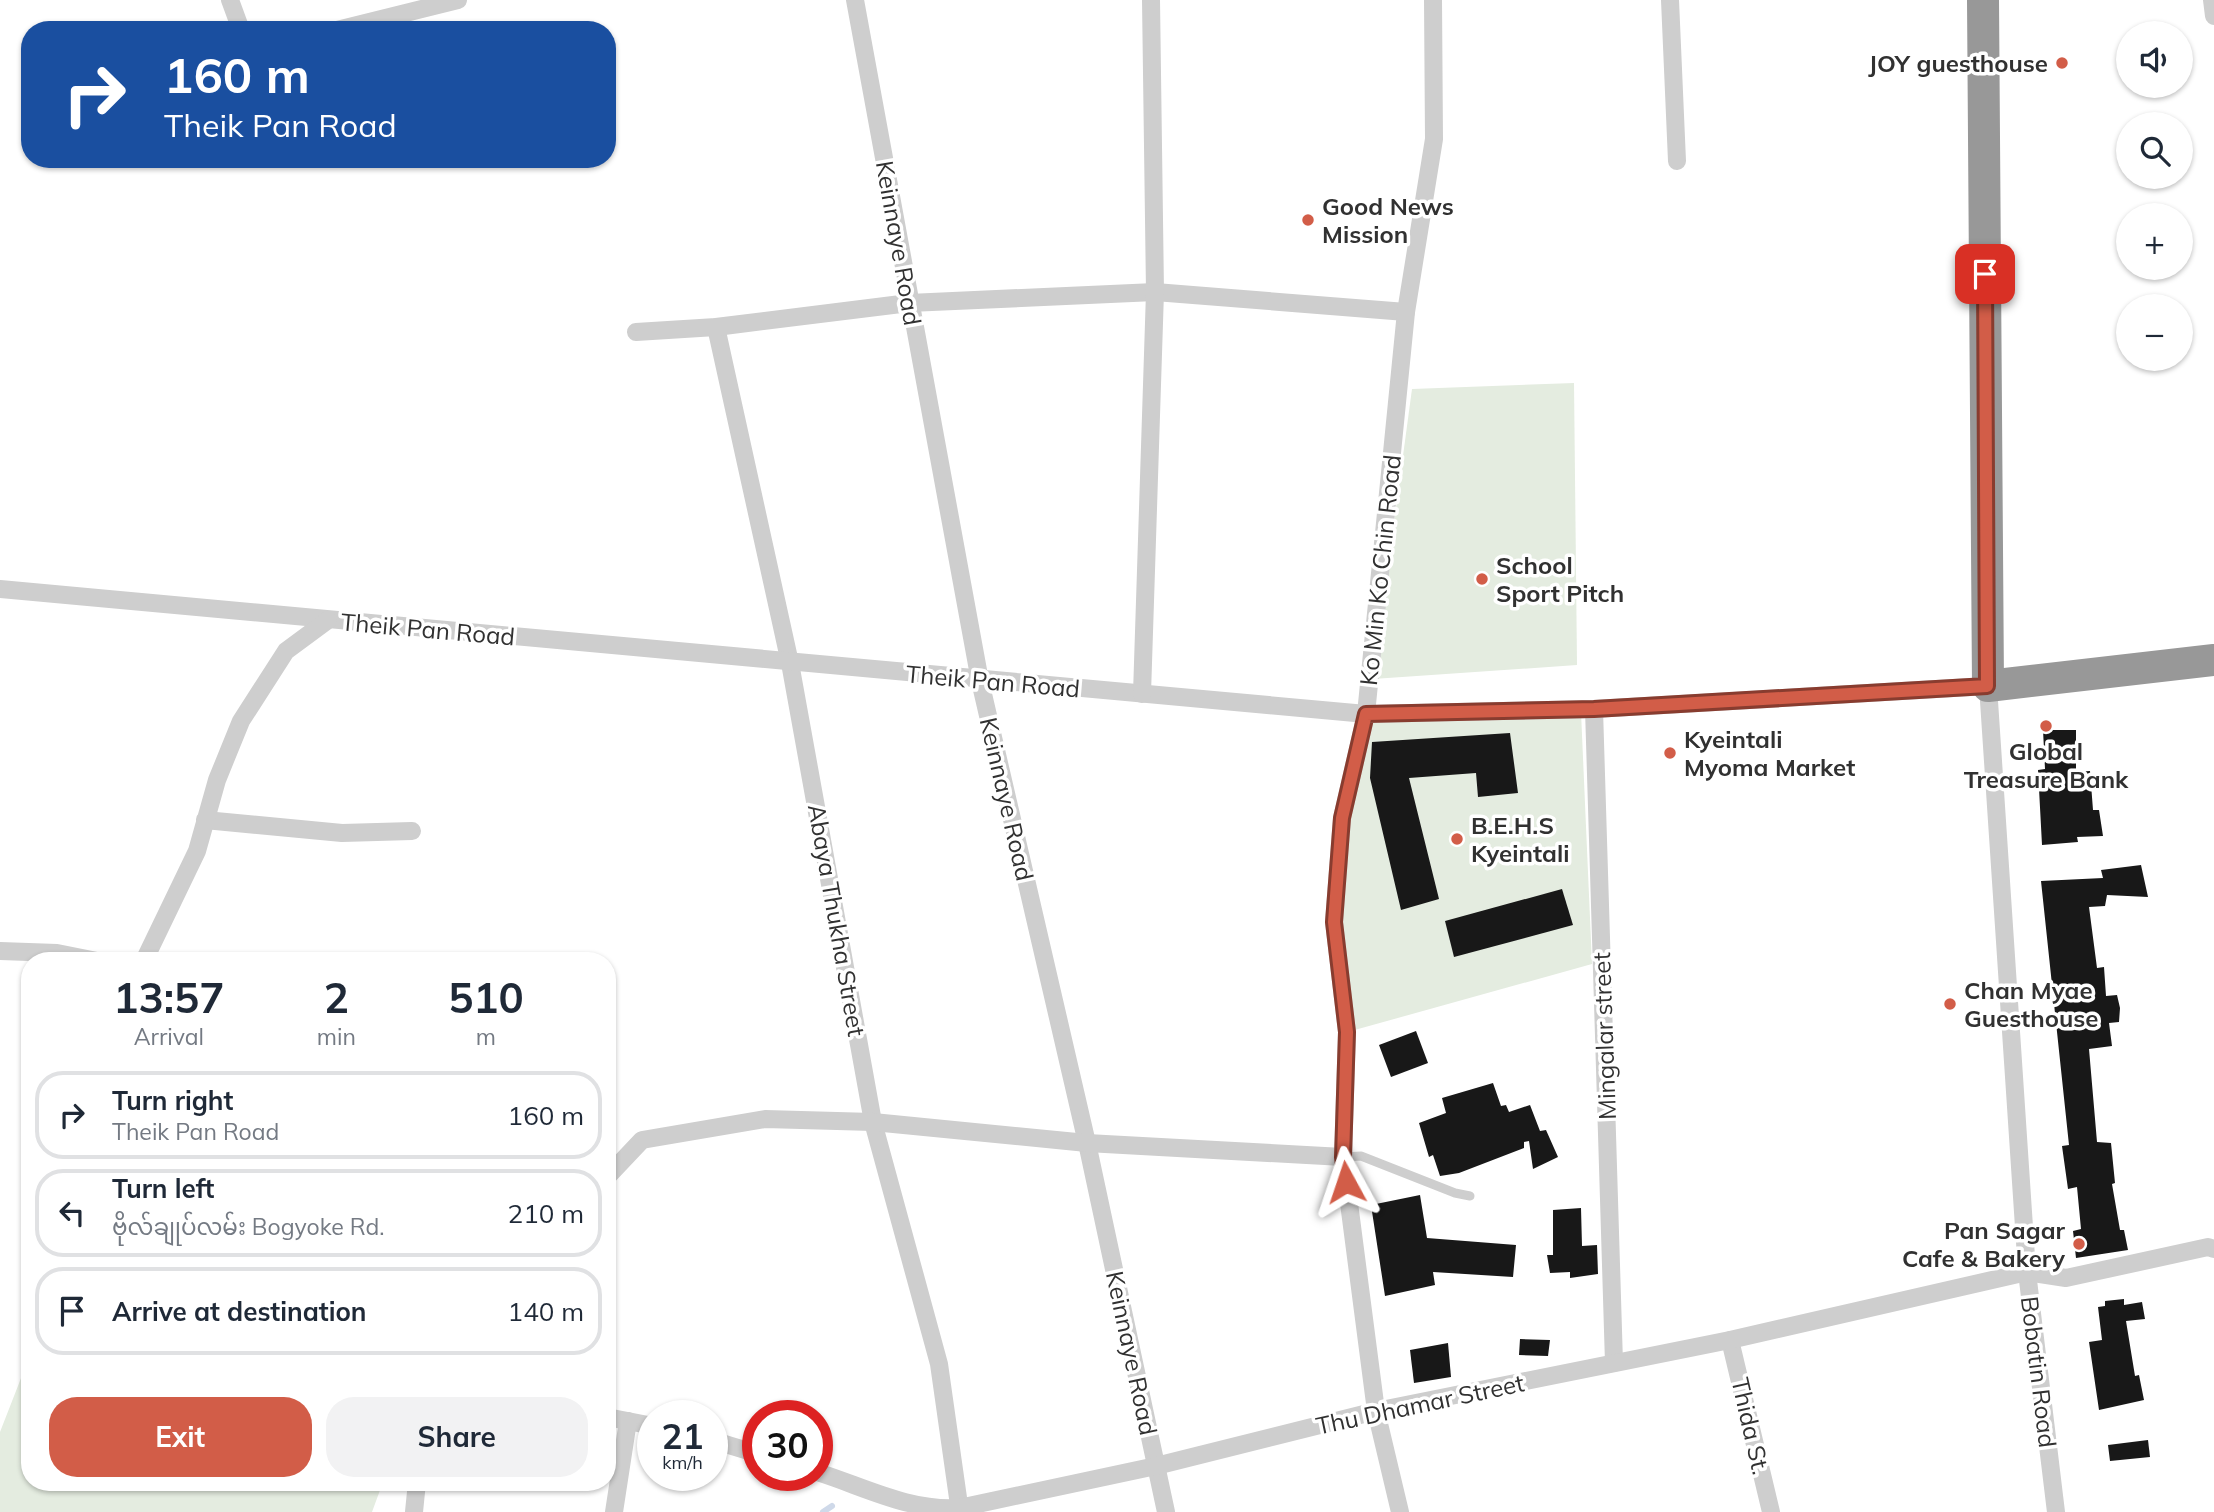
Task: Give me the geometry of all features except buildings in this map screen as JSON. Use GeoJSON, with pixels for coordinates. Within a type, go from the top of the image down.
{"type":"FeatureCollection","features":[{"type":"Feature","properties":{"kind":"highway"},"geometry":{"type":"LineString","coordinates":[[1983,0],[1987,686],[2214,660]]}},
{"type":"Feature","properties":{"kind":"street"},"geometry":{"type":"LineString","coordinates":[[230,0],[238,21]]}},
{"type":"Feature","properties":{"kind":"street"},"geometry":{"type":"LineString","coordinates":[[373,21],[458,0]]}},
{"type":"Feature","properties":{"kind":"street","name":"Keinnaye Road"},"geometry":{"type":"LineString","coordinates":[[855,0],[980,681],[1087,1143],[1166,1512]]}},
{"type":"Feature","properties":{"kind":"street"},"geometry":{"type":"LineString","coordinates":[[1142,694],[1155,292],[1150,0]]}},
{"type":"Feature","properties":{"kind":"street","name":"Ko Min Ko Chin Road"},"geometry":{"type":"LineString","coordinates":[[1400,1512],[1376,1411],[1343,1157],[1347,1032],[1334,922],[1342,818],[1366,714],[1406,312],[1434,139],[1433,0]]}},
{"type":"Feature","properties":{"kind":"street"},"geometry":{"type":"LineString","coordinates":[[1670,0],[1677,161]]}},
{"type":"Feature","properties":{"kind":"street"},"geometry":{"type":"LineString","coordinates":[[2212,0],[2214,16]]}},
{"type":"Feature","properties":{"kind":"street"},"geometry":{"type":"LineString","coordinates":[[636,331],[716,327],[909,303],[1155,292],[1406,312]]}},
{"type":"Feature","properties":{"kind":"street","name":"Abaya Thukha Street"},"geometry":{"type":"LineString","coordinates":[[716,327],[790,663],[873,1122],[939,1364],[959,1510]]}},
{"type":"Feature","properties":{"kind":"street","name":"Theik Pan Road"},"geometry":{"type":"LineString","coordinates":[[0,589],[980,681],[1366,714],[1594,709],[1987,686]]}},
{"type":"Feature","properties":{"kind":"street"},"geometry":{"type":"LineString","coordinates":[[148,952],[178,893],[217,780],[241,721],[261,686],[286,651],[328,620]]}},
{"type":"Feature","properties":{"kind":"street","name":"Bobatin Road"},"geometry":{"type":"LineString","coordinates":[[1987,686],[2027,1272],[2056,1512]]}},
{"type":"Feature","properties":{"kind":"street","name":"Mingalar street"},"geometry":{"type":"LineString","coordinates":[[1594,709],[1615,1363]]}},
{"type":"Feature","properties":{"kind":"street"},"geometry":{"type":"LineString","coordinates":[[205,820],[342,833],[412,831]]}},
{"type":"Feature","properties":{"kind":"street"},"geometry":{"type":"LineString","coordinates":[[0,951],[28,952]]}},
{"type":"Feature","properties":{"kind":"street"},"geometry":{"type":"LineString","coordinates":[[616,1167],[642,1140],[765,1119],[873,1122],[1087,1143],[1343,1157]]}},
{"type":"Feature","properties":{"kind":"street"},"geometry":{"type":"LineString","coordinates":[[2027,1272],[2066,1278],[2207,1247],[2214,1249]]}},
{"type":"Feature","properties":{"kind":"street","name":"Thu Dhamar Street"},"geometry":{"type":"LineString","coordinates":[[833,1478],[892,1500],[933,1510],[959,1510],[1156,1466],[1376,1411],[1730,1340],[2027,1272]]}},
{"type":"Feature","properties":{"kind":"street","name":"Thida St."},"geometry":{"type":"LineString","coordinates":[[1730,1340],[1771,1512]]}},
{"type":"Feature","properties":{"kind":"street"},"geometry":{"type":"LineString","coordinates":[[616,1419],[637,1423]]}},
{"type":"Feature","properties":{"kind":"street"},"geometry":{"type":"LineString","coordinates":[[614,1512],[628,1421]]}},
{"type":"Feature","properties":{"kind":"street"},"geometry":{"type":"LineString","coordinates":[[414,1512],[416,1491]]}},
{"type":"Feature","properties":{"kind":"lane"},"geometry":{"type":"LineString","coordinates":[[1343,1157],[1361,1156],[1455,1193],[1470,1196]]}},
{"type":"Feature","properties":{"kind":"shaded area","name":"School Sport Pitch"},"geometry":{"type":"Polygon","coordinates":[[[1574,383],[1577,665],[1373,679],[1412,389],[1574,383]]]}},
{"type":"Feature","properties":{"kind":"shaded area"},"geometry":{"type":"Polygon","coordinates":[[[1581,712],[1592,964],[1351,1031],[1334,922],[1355,723],[1581,712]]]}},
{"type":"Feature","properties":{"kind":"shaded area"},"geometry":{"type":"Polygon","coordinates":[[[21,1378],[21,1491],[380,1491],[372,1512],[0,1512],[0,1432],[21,1378]]]}},
{"type":"Feature","properties":{"kind":"waterway"},"geometry":{"type":"LineString","coordinates":[[823,1512],[832,1506]]}},
{"type":"Feature","properties":{"kind":"place","name":"JOY guesthouse"},"geometry":{"type":"Point","coordinates":[2062,63]}},
{"type":"Feature","properties":{"kind":"place","name":"Good News Mission"},"geometry":{"type":"Point","coordinates":[1308,220]}},
{"type":"Feature","properties":{"kind":"place","name":"School Sport Pitch"},"geometry":{"type":"Point","coordinates":[1482,579]}},
{"type":"Feature","properties":{"kind":"place","name":"Global Treasure Bank"},"geometry":{"type":"Point","coordinates":[2046,726]}},
{"type":"Feature","properties":{"kind":"place","name":"Kyeintali Myoma Market"},"geometry":{"type":"Point","coordinates":[1670,753]}},
{"type":"Feature","properties":{"kind":"place","name":"B.E.H.S Kyeintali"},"geometry":{"type":"Point","coordinates":[1457,839]}},
{"type":"Feature","properties":{"kind":"place","name":"Chan Myae Guesthouse"},"geometry":{"type":"Point","coordinates":[1950,1004]}},
{"type":"Feature","properties":{"kind":"place","name":"Pan Sagar Cafe & Bakery"},"geometry":{"type":"Point","coordinates":[2079,1244]}},
{"type":"Feature","properties":{"kind":"route"},"geometry":{"type":"LineString","coordinates":[[1346,1182],[1343,1157],[1347,1032],[1334,922],[1342,818],[1366,714],[1594,709],[1987,686],[1985,274]]}}]}
